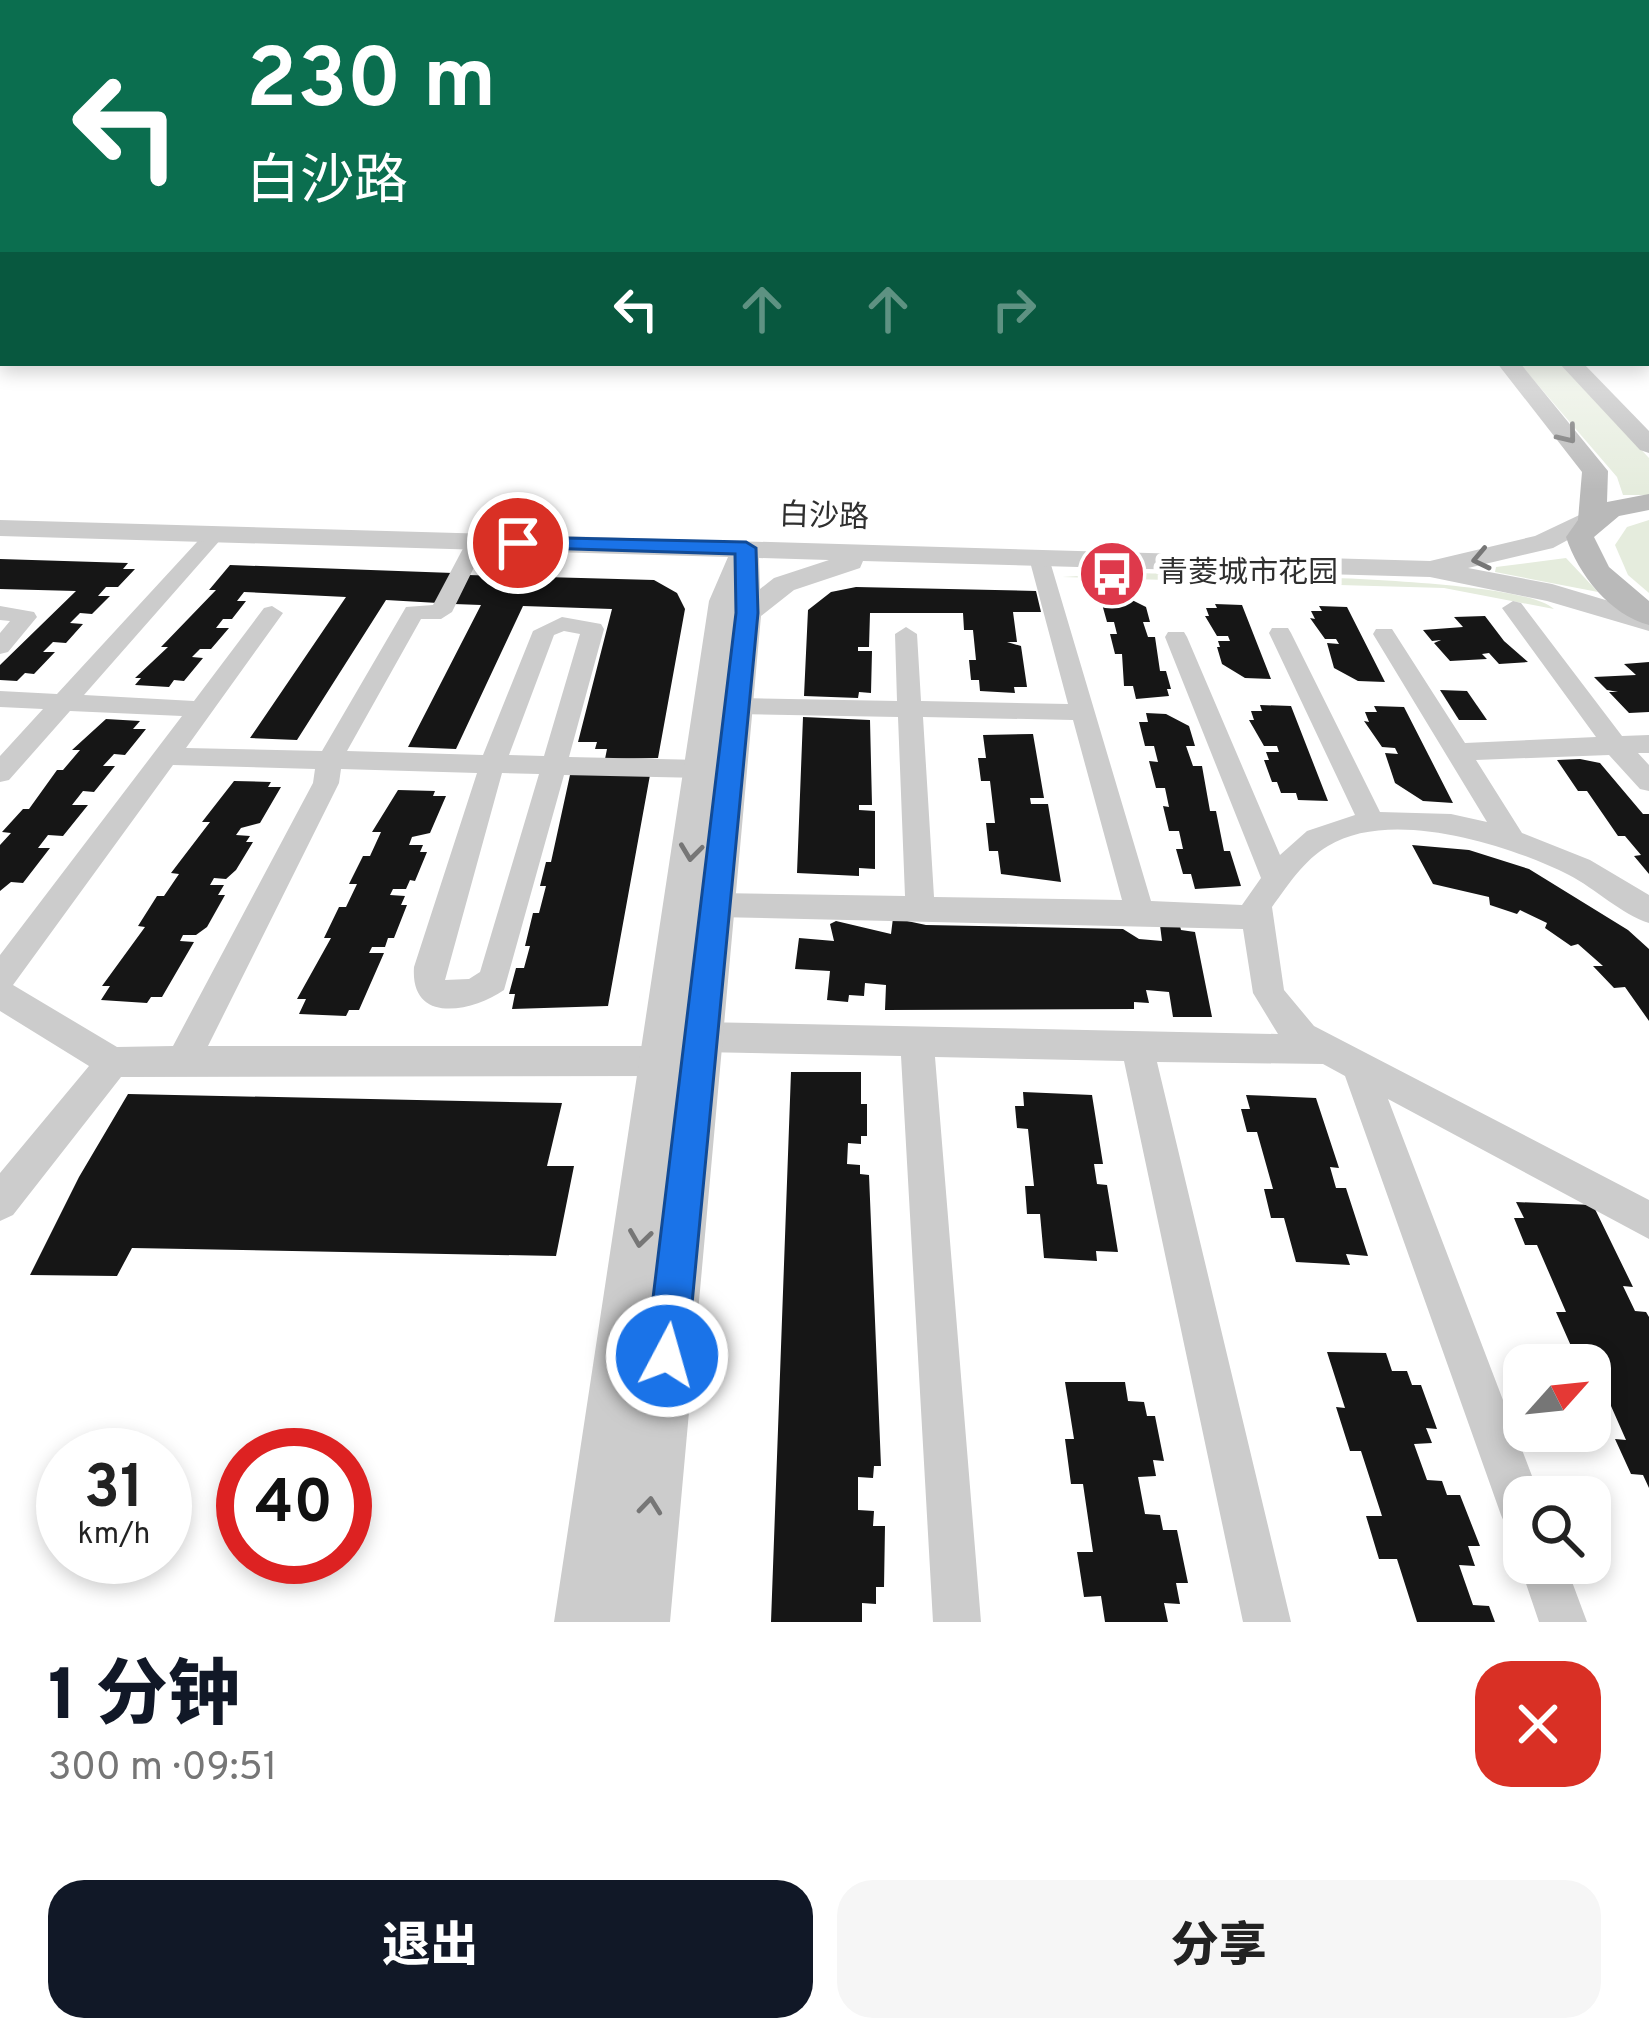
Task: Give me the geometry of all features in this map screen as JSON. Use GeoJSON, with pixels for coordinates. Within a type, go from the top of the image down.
{"type":"FeatureCollection","features":[{"type":"Feature","properties":{"kind":"main road"},"geometry":{"type":"LineString","coordinates":[[1510,366],[1594,471],[1598,487],[1580,538],[1588,563],[1649,619]]}},
{"type":"Feature","properties":{"kind":"main road"},"geometry":{"type":"LineString","coordinates":[[1573,366],[1649,445]]}},
{"type":"Feature","properties":{"kind":"main road"},"geometry":{"type":"LineString","coordinates":[[1590,518],[1617,506],[1649,502]]}},
{"type":"Feature","properties":{"kind":"street"},"geometry":{"type":"LineString","coordinates":[[1430,569],[1526,548],[1590,518]]}},
{"type":"Feature","properties":{"kind":"street","name":"白沙路"},"geometry":{"type":"LineString","coordinates":[[0,528],[1430,569]]}},
{"type":"Feature","properties":{"kind":"street"},"geometry":{"type":"LineString","coordinates":[[0,772],[215,534]]}},
{"type":"Feature","properties":{"kind":"street"},"geometry":{"type":"LineString","coordinates":[[183,1061],[326,783],[329,760],[414,612],[441,613],[477,542]]}},
{"type":"Feature","properties":{"kind":"street"},"geometry":{"type":"LineString","coordinates":[[586,1622],[683,1049],[715,905],[737,706],[735,607],[696,568],[640,546]]}},
{"type":"Feature","properties":{"kind":"street"},"geometry":{"type":"LineString","coordinates":[[638,1622],[702,769],[746,548]]}},
{"type":"Feature","properties":{"kind":"street"},"geometry":{"type":"LineString","coordinates":[[735,607],[804,575],[891,554]]}},
{"type":"Feature","properties":{"kind":"street"},"geometry":{"type":"LineString","coordinates":[[1039,558],[1140,911]]}},
{"type":"Feature","properties":{"kind":"street"},"geometry":{"type":"LineString","coordinates":[[1430,569],[1552,593],[1649,619]]}},
{"type":"Feature","properties":{"kind":"street"},"geometry":{"type":"LineString","coordinates":[[0,647],[26,616],[2,601]]}},
{"type":"Feature","properties":{"kind":"street"},"geometry":{"type":"LineString","coordinates":[[1513,608],[1616,746],[1649,782]]}},
{"type":"Feature","properties":{"kind":"street"},"geometry":{"type":"LineString","coordinates":[[0,979],[196,709],[272,613]]}},
{"type":"Feature","properties":{"kind":"street"},"geometry":{"type":"LineString","coordinates":[[562,624],[593,629],[493,980],[474,993],[440,994],[429,985],[430,967],[492,765],[544,631],[562,624]]}},
{"type":"Feature","properties":{"kind":"street"},"geometry":{"type":"LineString","coordinates":[[1280,633],[1372,822]]}},
{"type":"Feature","properties":{"kind":"street"},"geometry":{"type":"LineString","coordinates":[[906,634],[920,909]]}},
{"type":"Feature","properties":{"kind":"street"},"geometry":{"type":"LineString","coordinates":[[1384,634],[1513,842]]}},
{"type":"Feature","properties":{"kind":"street"},"geometry":{"type":"LineString","coordinates":[[1176,637],[1276,880]]}},
{"type":"Feature","properties":{"kind":"street"},"geometry":{"type":"LineString","coordinates":[[0,699],[196,709]]}},
{"type":"Feature","properties":{"kind":"street"},"geometry":{"type":"LineString","coordinates":[[737,706],[1083,712]]}},
{"type":"Feature","properties":{"kind":"street"},"geometry":{"type":"LineString","coordinates":[[1459,752],[1649,744]]}},
{"type":"Feature","properties":{"kind":"street"},"geometry":{"type":"LineString","coordinates":[[162,756],[702,769]]}},
{"type":"Feature","properties":{"kind":"street"},"geometry":{"type":"LineString","coordinates":[[1649,911],[1578,867],[1513,842],[1457,825],[1372,822],[1323,834],[1292,860],[1257,905],[1263,982],[1276,1015],[1342,1059],[1649,1220]]}},
{"type":"Feature","properties":{"kind":"street"},"geometry":{"type":"LineString","coordinates":[[715,905],[1140,911],[1258,918]]}},
{"type":"Feature","properties":{"kind":"street"},"geometry":{"type":"LineString","coordinates":[[0,994],[113,1061],[917,1042],[1136,1046],[1342,1059]]}},
{"type":"Feature","properties":{"kind":"street"},"geometry":{"type":"LineString","coordinates":[[917,1042],[957,1622]]}},
{"type":"Feature","properties":{"kind":"street"},"geometry":{"type":"LineString","coordinates":[[1136,1046],[1267,1622]]}},
{"type":"Feature","properties":{"kind":"street"},"geometry":{"type":"LineString","coordinates":[[1342,1059],[1508,1476]]}},
{"type":"Feature","properties":{"kind":"street"},"geometry":{"type":"LineString","coordinates":[[0,1202],[113,1061]]}},
{"type":"Feature","properties":{"kind":"street"},"geometry":{"type":"LineString","coordinates":[[1549,1584],[1563,1622]]}},
{"type":"Feature","properties":{"kind":"green space"},"geometry":{"type":"Polygon","coordinates":[[[1522,366],[1563,366],[1649,458],[1649,495],[1623,495],[1617,477],[1522,366]]]}},
{"type":"Feature","properties":{"kind":"green space"},"geometry":{"type":"Polygon","coordinates":[[[1649,520],[1649,593],[1628,575],[1615,545],[1627,527],[1649,520]]]}},
{"type":"Feature","properties":{"kind":"green space"},"geometry":{"type":"Polygon","coordinates":[[[1566,558],[1598,592],[1495,572],[1496,567],[1566,558]]]}},
{"type":"Feature","properties":{"kind":"green space"},"geometry":{"type":"Polygon","coordinates":[[[1128,573],[1421,583],[1527,597],[1554,609],[1444,588],[1062,577],[1128,573]]]}},
{"type":"Feature","properties":{"kind":"building"},"geometry":{"type":"Polygon","coordinates":[[[0,559],[128,563],[123,569],[135,569],[118,587],[106,587],[98,596],[110,596],[92,614],[80,613],[70,623],[83,624],[66,643],[53,642],[43,652],[55,652],[34,674],[25,673],[17,681],[0,680],[0,665],[76,591],[0,589],[0,559]]]}},
{"type":"Feature","properties":{"kind":"building"},"geometry":{"type":"Polygon","coordinates":[[[230,565],[453,573],[438,603],[386,600],[297,740],[250,738],[346,597],[244,592],[237,601],[246,601],[232,619],[223,619],[216,628],[229,628],[211,649],[200,649],[192,657],[203,658],[184,681],[174,680],[169,687],[135,685],[141,678],[135,678],[168,647],[161,647],[216,590],[209,590],[230,565]]]}},
{"type":"Feature","properties":{"kind":"building"},"geometry":{"type":"Polygon","coordinates":[[[468,575],[654,580],[677,593],[685,609],[658,758],[605,759],[607,749],[595,749],[597,742],[578,742],[612,609],[523,606],[456,749],[408,747],[481,605],[454,604],[468,575]]]}},
{"type":"Feature","properties":{"kind":"building"},"geometry":{"type":"Polygon","coordinates":[[[856,587],[1036,591],[1041,612],[1013,612],[1017,642],[1007,642],[1021,646],[1027,687],[1014,687],[1015,693],[980,691],[979,680],[971,680],[969,660],[976,660],[973,630],[964,630],[963,613],[870,613],[869,647],[858,647],[858,651],[872,651],[871,693],[859,692],[858,698],[804,696],[808,610],[831,592],[856,587]]]}},
{"type":"Feature","properties":{"kind":"building"},"geometry":{"type":"Polygon","coordinates":[[[1109,597],[1126,597],[1146,607],[1150,622],[1143,622],[1148,637],[1155,637],[1169,696],[1136,699],[1133,686],[1124,686],[1122,654],[1115,654],[1110,634],[1117,634],[1114,622],[1107,622],[1102,604],[1111,604],[1109,597]]]}},
{"type":"Feature","properties":{"kind":"building"},"geometry":{"type":"Polygon","coordinates":[[[1215,604],[1242,605],[1271,679],[1245,678],[1222,664],[1218,641],[1230,641],[1228,636],[1217,636],[1205,616],[1209,616],[1206,608],[1217,608],[1215,604]]]}},
{"type":"Feature","properties":{"kind":"building"},"geometry":{"type":"Polygon","coordinates":[[[1319,606],[1347,607],[1385,682],[1358,681],[1334,668],[1327,643],[1339,644],[1336,639],[1325,639],[1310,618],[1315,619],[1311,611],[1322,611],[1319,606]]]}},
{"type":"Feature","properties":{"kind":"building"},"geometry":{"type":"Polygon","coordinates":[[[1485,616],[1528,662],[1499,664],[1489,653],[1482,654],[1487,659],[1450,661],[1434,643],[1441,640],[1432,641],[1423,630],[1463,627],[1454,617],[1485,616]]]}},
{"type":"Feature","properties":{"kind":"building"},"geometry":{"type":"Polygon","coordinates":[[[1649,662],[1649,712],[1629,713],[1609,692],[1618,692],[1607,690],[1594,677],[1636,675],[1624,664],[1649,662]]]}},
{"type":"Feature","properties":{"kind":"building"},"geometry":{"type":"Polygon","coordinates":[[[1440,690],[1467,691],[1487,720],[1459,720],[1440,690]]]}},
{"type":"Feature","properties":{"kind":"building"},"geometry":{"type":"Polygon","coordinates":[[[1260,705],[1291,706],[1328,801],[1298,800],[1296,793],[1281,793],[1277,782],[1272,782],[1264,760],[1269,760],[1266,752],[1279,752],[1277,746],[1264,746],[1249,720],[1254,720],[1251,711],[1262,711],[1260,705]]]}},
{"type":"Feature","properties":{"kind":"building"},"geometry":{"type":"Polygon","coordinates":[[[1374,706],[1404,707],[1453,803],[1423,801],[1395,783],[1385,753],[1398,754],[1395,748],[1382,747],[1364,721],[1369,722],[1365,712],[1377,712],[1374,706]]]}},
{"type":"Feature","properties":{"kind":"building"},"geometry":{"type":"Polygon","coordinates":[[[1146,713],[1166,714],[1189,726],[1195,746],[1186,746],[1193,766],[1202,766],[1210,811],[1216,811],[1224,851],[1230,851],[1241,886],[1195,889],[1191,874],[1183,874],[1176,849],[1183,849],[1179,831],[1169,831],[1163,806],[1169,807],[1165,788],[1156,788],[1149,761],[1158,762],[1154,746],[1145,746],[1139,722],[1148,722],[1146,713]]]}},
{"type":"Feature","properties":{"kind":"building"},"geometry":{"type":"Polygon","coordinates":[[[803,717],[870,720],[872,805],[859,805],[859,810],[875,811],[875,869],[859,868],[859,876],[797,873],[803,717]]]}},
{"type":"Feature","properties":{"kind":"building"},"geometry":{"type":"Polygon","coordinates":[[[106,719],[140,721],[133,729],[146,729],[125,755],[114,754],[103,766],[115,766],[94,792],[83,791],[72,805],[88,805],[63,836],[48,835],[38,848],[50,848],[23,883],[11,882],[0,891],[0,845],[11,833],[2,832],[23,809],[29,809],[57,770],[63,770],[80,750],[72,750],[106,719]]]}},
{"type":"Feature","properties":{"kind":"building"},"geometry":{"type":"Polygon","coordinates":[[[1033,734],[1044,798],[1030,798],[1031,804],[1048,804],[1061,882],[1001,874],[998,851],[989,851],[986,823],[995,823],[990,781],[981,781],[978,758],[986,758],[983,735],[1033,734]]]}},
{"type":"Feature","properties":{"kind":"building"},"geometry":{"type":"Polygon","coordinates":[[[1557,760],[1600,763],[1643,814],[1649,814],[1649,874],[1634,856],[1641,855],[1625,836],[1618,836],[1587,791],[1578,791],[1557,760]]]}},
{"type":"Feature","properties":{"kind":"building"},"geometry":{"type":"Polygon","coordinates":[[[570,775],[650,775],[608,1006],[512,1009],[515,994],[509,994],[516,968],[524,968],[530,946],[525,946],[533,913],[539,913],[546,886],[540,886],[546,862],[551,862],[570,775]]]}},
{"type":"Feature","properties":{"kind":"building"},"geometry":{"type":"Polygon","coordinates":[[[234,781],[271,782],[268,787],[281,787],[260,823],[241,828],[236,835],[250,836],[246,842],[253,842],[236,870],[226,879],[214,878],[210,885],[224,885],[218,895],[225,895],[207,927],[196,935],[183,935],[180,941],[194,942],[162,997],[151,997],[147,1003],[101,1000],[110,986],[102,986],[145,927],[138,926],[157,896],[164,896],[179,874],[171,873],[234,781]]]}},
{"type":"Feature","properties":{"kind":"building"},"geometry":{"type":"Polygon","coordinates":[[[398,790],[446,796],[430,833],[412,837],[409,845],[423,845],[420,852],[427,852],[415,881],[410,880],[406,889],[393,889],[390,895],[405,896],[401,905],[407,905],[394,938],[388,938],[385,947],[372,947],[369,953],[384,953],[359,1010],[349,1010],[346,1016],[299,1014],[306,999],[297,999],[331,938],[324,938],[339,907],[346,907],[357,884],[349,884],[363,856],[370,856],[381,832],[372,832],[398,790]]]}},
{"type":"Feature","properties":{"kind":"building"},"geometry":{"type":"Polygon","coordinates":[[[1412,845],[1469,850],[1529,869],[1628,930],[1649,949],[1649,1021],[1625,987],[1614,988],[1593,966],[1603,966],[1578,944],[1571,946],[1545,928],[1547,923],[1520,910],[1517,914],[1490,905],[1489,897],[1433,884],[1412,845]]]}},
{"type":"Feature","properties":{"kind":"building"},"geometry":{"type":"Polygon","coordinates":[[[893,918],[926,925],[1123,929],[1139,939],[1162,941],[1160,925],[1180,926],[1195,932],[1212,1017],[1173,1017],[1169,992],[1146,990],[1149,1003],[1134,1002],[1134,1009],[885,1010],[886,985],[865,983],[864,996],[849,995],[848,1002],[827,1000],[830,971],[795,969],[799,938],[834,941],[830,924],[836,921],[891,934],[893,918]]]}},
{"type":"Feature","properties":{"kind":"building"},"geometry":{"type":"Polygon","coordinates":[[[791,1072],[861,1072],[861,1104],[867,1104],[867,1136],[861,1136],[861,1144],[848,1143],[847,1164],[860,1165],[860,1174],[869,1175],[881,1466],[874,1466],[873,1478],[858,1477],[858,1510],[874,1511],[873,1526],[885,1526],[884,1587],[876,1587],[876,1604],[862,1603],[862,1622],[771,1622],[791,1072]]]}},
{"type":"Feature","properties":{"kind":"building"},"geometry":{"type":"Polygon","coordinates":[[[1023,1092],[1092,1095],[1103,1164],[1094,1164],[1097,1184],[1107,1185],[1118,1252],[1096,1251],[1097,1261],[1044,1258],[1040,1214],[1027,1214],[1025,1186],[1034,1186],[1028,1129],[1017,1128],[1015,1106],[1024,1106],[1023,1092]]]}},
{"type":"Feature","properties":{"kind":"building"},"geometry":{"type":"Polygon","coordinates":[[[128,1094],[562,1103],[547,1166],[574,1166],[556,1256],[132,1248],[117,1276],[30,1275],[128,1094]]]}},
{"type":"Feature","properties":{"kind":"building"},"geometry":{"type":"Polygon","coordinates":[[[1246,1095],[1316,1098],[1339,1168],[1330,1167],[1336,1188],[1346,1188],[1368,1256],[1346,1254],[1350,1265],[1296,1262],[1284,1218],[1271,1218],[1264,1189],[1273,1189],[1257,1132],[1247,1132],[1241,1109],[1250,1109],[1246,1095]]]}},
{"type":"Feature","properties":{"kind":"building"},"geometry":{"type":"Polygon","coordinates":[[[1516,1202],[1593,1205],[1633,1287],[1623,1286],[1635,1311],[1649,1317],[1649,1488],[1643,1475],[1631,1474],[1615,1439],[1626,1440],[1611,1406],[1611,1344],[1570,1344],[1556,1312],[1566,1312],[1537,1245],[1525,1245],[1514,1218],[1524,1218],[1516,1202]]]}},
{"type":"Feature","properties":{"kind":"building"},"geometry":{"type":"Polygon","coordinates":[[[1327,1352],[1386,1353],[1392,1371],[1407,1371],[1412,1385],[1421,1385],[1437,1429],[1426,1428],[1432,1443],[1414,1444],[1427,1480],[1442,1481],[1447,1495],[1460,1495],[1480,1546],[1468,1546],[1475,1566],[1459,1565],[1473,1605],[1489,1606],[1495,1622],[1417,1622],[1397,1559],[1379,1559],[1366,1516],[1382,1516],[1361,1451],[1350,1451],[1336,1407],[1345,1408],[1327,1352]]]}},
{"type":"Feature","properties":{"kind":"building"},"geometry":{"type":"Polygon","coordinates":[[[1065,1382],[1125,1382],[1128,1401],[1144,1402],[1147,1416],[1155,1416],[1164,1461],[1153,1460],[1156,1476],[1138,1477],[1145,1514],[1160,1515],[1163,1530],[1177,1530],[1188,1583],[1176,1583],[1180,1604],[1164,1603],[1168,1622],[1105,1622],[1101,1596],[1084,1597],[1077,1552],[1093,1552],[1083,1484],[1071,1484],[1065,1439],[1074,1439],[1065,1382]]]}},
{"type":"Feature","properties":{"kind":"place","name":"青菱城市花园"},"geometry":{"type":"Point","coordinates":[1112,574]}},
{"type":"Feature","properties":{"kind":"route"},"geometry":{"type":"LineString","coordinates":[[518,543],[746,548],[747,613],[667,1356]]}}]}
